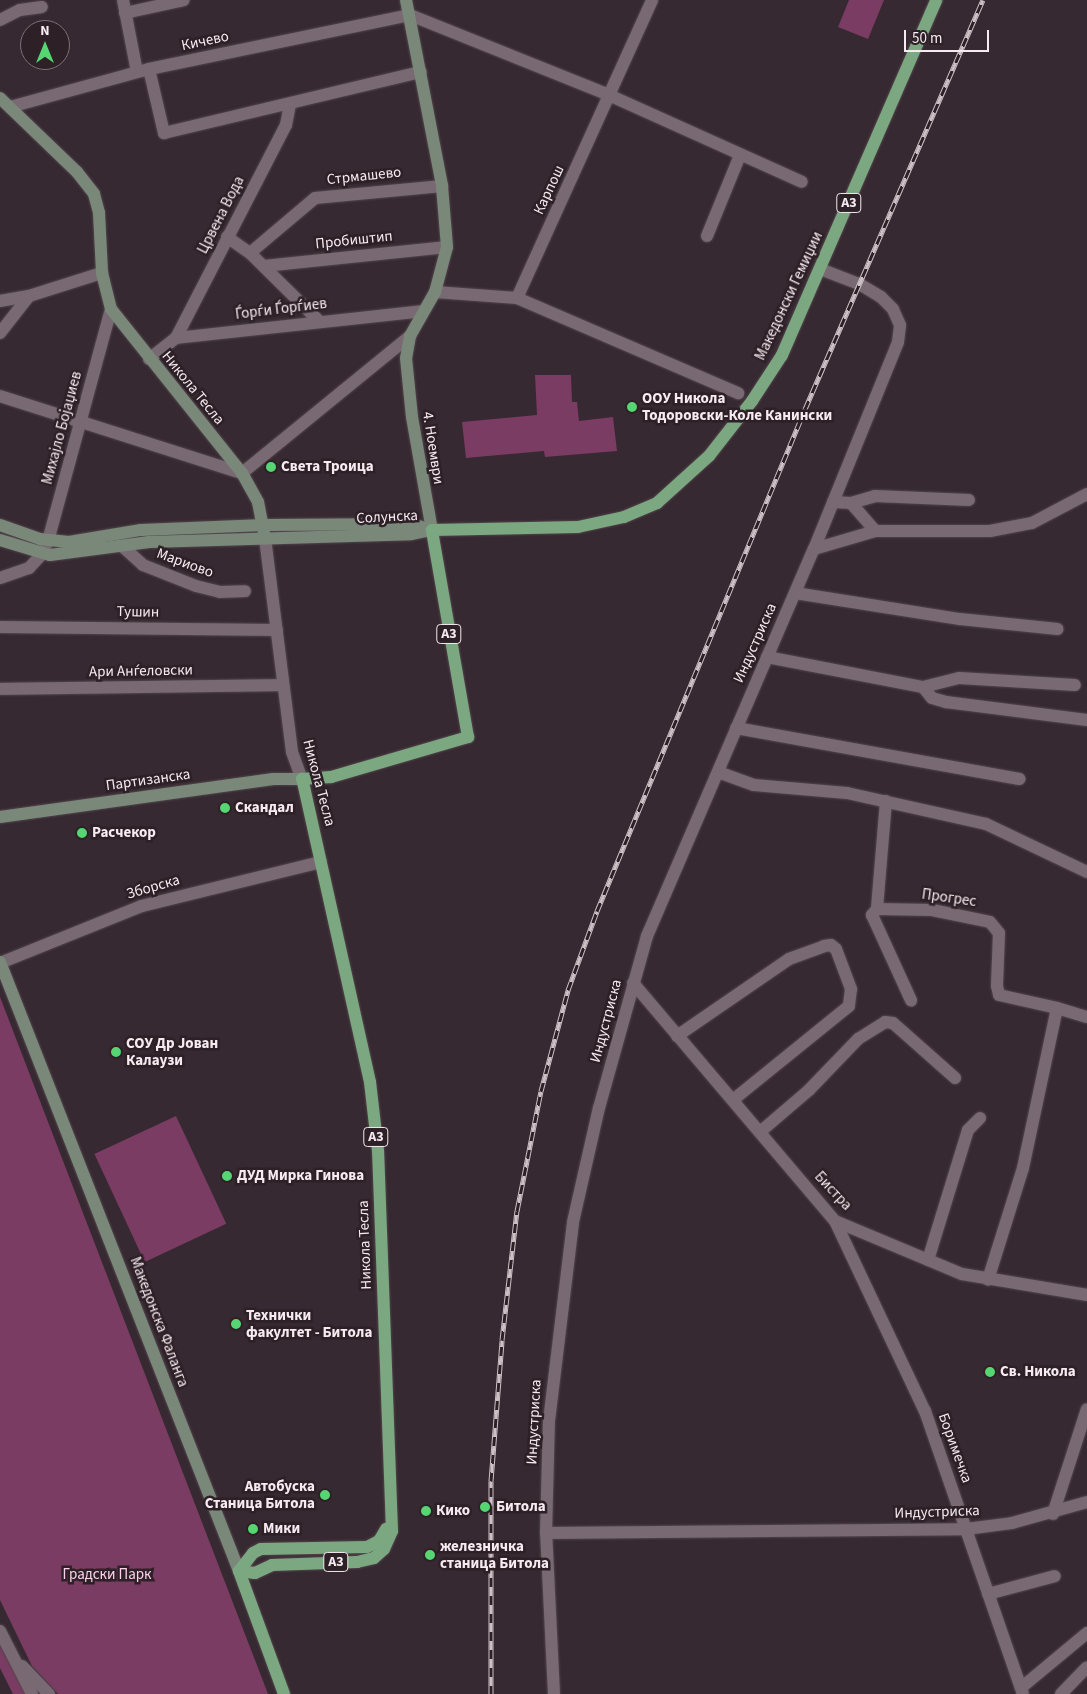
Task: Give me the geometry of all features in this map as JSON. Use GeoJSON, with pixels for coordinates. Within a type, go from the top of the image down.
{"type":"FeatureCollection","features":[{"type":"Feature","properties":{"kind":"main road","name":"Македонски Гемиџии"},"geometry":{"type":"LineString","coordinates":[[432,530],[578,526],[624,517],[657,503],[709,456],[752,401],[782,354],[936,0]]}},
{"type":"Feature","properties":{"kind":"main road","name":"4. Ноември"},"geometry":{"type":"LineString","coordinates":[[302,779],[331,778],[468,737],[432,530]]}},
{"type":"Feature","properties":{"kind":"main road","name":"Никола Тесла"},"geometry":{"type":"LineString","coordinates":[[239,1571],[256,1573],[272,1564],[357,1562],[374,1558],[384,1549],[392,1531],[378,1151],[370,1082],[302,779]]}},
{"type":"Feature","properties":{"kind":"main road","name":"Никола Тесла"},"geometry":{"type":"LineString","coordinates":[[239,1571],[253,1553],[261,1549],[367,1548],[379,1541],[386,1530],[391,1503]]}},
{"type":"Feature","properties":{"kind":"main road","name":"Македонска Фаланга"},"geometry":{"type":"LineString","coordinates":[[239,1571],[284,1694]]}},
{"type":"Feature","properties":{"kind":"street"},"geometry":{"type":"LineString","coordinates":[[123,0],[143,71],[164,133],[290,105],[421,72]]}},
{"type":"Feature","properties":{"kind":"street"},"geometry":{"type":"LineString","coordinates":[[126,13],[184,0]]}},
{"type":"Feature","properties":{"kind":"street","name":"4. Ноември"},"geometry":{"type":"LineString","coordinates":[[406,0],[442,186],[447,247],[435,292],[410,336],[406,371],[432,530]]}},
{"type":"Feature","properties":{"kind":"street","name":"Карпош"},"geometry":{"type":"LineString","coordinates":[[517,298],[611,96],[652,0]]}},
{"type":"Feature","properties":{"kind":"street"},"geometry":{"type":"LineString","coordinates":[[0,20],[20,10],[42,6]]}},
{"type":"Feature","properties":{"kind":"street"},"geometry":{"type":"LineString","coordinates":[[410,15],[611,96],[802,182]]}},
{"type":"Feature","properties":{"kind":"street","name":"Кичево"},"geometry":{"type":"LineString","coordinates":[[3,101],[410,15]]}},
{"type":"Feature","properties":{"kind":"street","name":"Никола Тесла"},"geometry":{"type":"LineString","coordinates":[[3,101],[77,172],[94,194],[99,214],[102,273],[111,310],[242,473],[258,502],[264,525],[292,752],[302,779]]}},
{"type":"Feature","properties":{"kind":"street","name":"Црвена Вода"},"geometry":{"type":"LineString","coordinates":[[176,338],[286,125],[290,105]]}},
{"type":"Feature","properties":{"kind":"street"},"geometry":{"type":"LineString","coordinates":[[708,236],[740,155]]}},
{"type":"Feature","properties":{"kind":"street","name":"Стрмашево"},"geometry":{"type":"LineString","coordinates":[[250,253],[314,198],[442,186]]}},
{"type":"Feature","properties":{"kind":"street"},"geometry":{"type":"LineString","coordinates":[[228,236],[264,266],[319,321]]}},
{"type":"Feature","properties":{"kind":"street","name":"Пробиштип"},"geometry":{"type":"LineString","coordinates":[[264,266],[447,247]]}},
{"type":"Feature","properties":{"kind":"street","name":"Индустриска"},"geometry":{"type":"LineString","coordinates":[[554,1694],[546,1533],[554,1357],[573,1222],[633,984],[647,936],[795,594],[898,342],[900,325],[893,309],[881,296],[859,284],[820,269]]}},
{"type":"Feature","properties":{"kind":"street"},"geometry":{"type":"LineString","coordinates":[[0,301],[29,296],[102,273]]}},
{"type":"Feature","properties":{"kind":"street"},"geometry":{"type":"LineString","coordinates":[[435,292],[517,298],[738,393]]}},
{"type":"Feature","properties":{"kind":"street"},"geometry":{"type":"LineString","coordinates":[[0,333],[29,296]]}},
{"type":"Feature","properties":{"kind":"street","name":"Михајло Бојаџиев"},"geometry":{"type":"LineString","coordinates":[[42,554],[48,541],[111,310]]}},
{"type":"Feature","properties":{"kind":"street","name":"Ѓорѓи Ѓорѓиев"},"geometry":{"type":"LineString","coordinates":[[176,338],[424,311]]}},
{"type":"Feature","properties":{"kind":"street"},"geometry":{"type":"LineString","coordinates":[[0,396],[242,473],[410,336]]}},
{"type":"Feature","properties":{"kind":"street"},"geometry":{"type":"LineString","coordinates":[[149,359],[176,338]]}},
{"type":"Feature","properties":{"kind":"street"},"geometry":{"type":"LineString","coordinates":[[814,549],[875,531],[990,531],[1015,527],[1032,523],[1087,494]]}},
{"type":"Feature","properties":{"kind":"street"},"geometry":{"type":"LineString","coordinates":[[833,502],[851,503],[875,496],[969,500]]}},
{"type":"Feature","properties":{"kind":"street"},"geometry":{"type":"LineString","coordinates":[[851,503],[875,531]]}},
{"type":"Feature","properties":{"kind":"street","name":"Солунска"},"geometry":{"type":"LineString","coordinates":[[0,525],[48,541],[69,542],[148,530],[264,525],[412,524],[432,530]]}},
{"type":"Feature","properties":{"kind":"street","name":"Солунска"},"geometry":{"type":"LineString","coordinates":[[0,540],[42,554],[64,555],[170,540],[411,534],[432,530]]}},
{"type":"Feature","properties":{"kind":"street","name":"Мариово"},"geometry":{"type":"LineString","coordinates":[[122,546],[144,565],[196,586],[220,592],[245,591]]}},
{"type":"Feature","properties":{"kind":"street"},"geometry":{"type":"LineString","coordinates":[[0,578],[29,568],[42,554]]}},
{"type":"Feature","properties":{"kind":"street"},"geometry":{"type":"LineString","coordinates":[[795,594],[960,619],[1057,629]]}},
{"type":"Feature","properties":{"kind":"street","name":"Тушин"},"geometry":{"type":"LineString","coordinates":[[0,627],[277,630]]}},
{"type":"Feature","properties":{"kind":"street"},"geometry":{"type":"LineString","coordinates":[[767,657],[923,686],[959,678],[1075,685]]}},
{"type":"Feature","properties":{"kind":"street","name":"Ари Анѓеловски"},"geometry":{"type":"LineString","coordinates":[[0,689],[283,685]]}},
{"type":"Feature","properties":{"kind":"street"},"geometry":{"type":"LineString","coordinates":[[923,686],[932,698],[946,702],[1087,720]]}},
{"type":"Feature","properties":{"kind":"street"},"geometry":{"type":"LineString","coordinates":[[736,728],[1019,779]]}},
{"type":"Feature","properties":{"kind":"street"},"geometry":{"type":"LineString","coordinates":[[718,772],[754,785],[847,793],[986,824],[1087,872]]}},
{"type":"Feature","properties":{"kind":"street","name":"Партизанска"},"geometry":{"type":"LineString","coordinates":[[0,817],[273,779],[302,779]]}},
{"type":"Feature","properties":{"kind":"street"},"geometry":{"type":"LineString","coordinates":[[886,801],[876,909],[872,915],[911,1000]]}},
{"type":"Feature","properties":{"kind":"street","name":"Зборска"},"geometry":{"type":"LineString","coordinates":[[0,962],[142,906],[321,862]]}},
{"type":"Feature","properties":{"kind":"street","name":"Прогрес"},"geometry":{"type":"LineString","coordinates":[[876,909],[932,910],[990,922],[999,933],[997,986],[999,995],[1087,1017]]}},
{"type":"Feature","properties":{"kind":"street"},"geometry":{"type":"LineString","coordinates":[[678,1036],[789,959],[824,946],[831,945],[836,948],[851,989],[849,1006],[734,1099]]}},
{"type":"Feature","properties":{"kind":"street","name":"Македонска Фаланга"},"geometry":{"type":"LineString","coordinates":[[0,962],[239,1571]]}},
{"type":"Feature","properties":{"kind":"street","name":"Бистра"},"geometry":{"type":"LineString","coordinates":[[633,984],[734,1099],[835,1221],[928,1260],[988,1280],[1087,1295]]}},
{"type":"Feature","properties":{"kind":"street"},"geometry":{"type":"LineString","coordinates":[[988,1280],[1023,1168],[1056,1008]]}},
{"type":"Feature","properties":{"kind":"street"},"geometry":{"type":"LineString","coordinates":[[760,1132],[809,1090],[858,1039],[885,1022],[893,1023],[954,1078]]}},
{"type":"Feature","properties":{"kind":"street"},"geometry":{"type":"LineString","coordinates":[[928,1260],[968,1130],[980,1118]]}},
{"type":"Feature","properties":{"kind":"street","name":"Боримечка"},"geometry":{"type":"LineString","coordinates":[[835,1221],[925,1411],[1023,1690]]}},
{"type":"Feature","properties":{"kind":"street"},"geometry":{"type":"LineString","coordinates":[[1052,1514],[1087,1410]]}},
{"type":"Feature","properties":{"kind":"street","name":"Индустриска"},"geometry":{"type":"LineString","coordinates":[[546,1533],[966,1529],[1052,1514],[1087,1502]]}},
{"type":"Feature","properties":{"kind":"street"},"geometry":{"type":"LineString","coordinates":[[988,1594],[1055,1576]]}},
{"type":"Feature","properties":{"kind":"street"},"geometry":{"type":"LineString","coordinates":[[0,1631],[32,1694]]}},
{"type":"Feature","properties":{"kind":"street"},"geometry":{"type":"LineString","coordinates":[[1023,1690],[1087,1633]]}},
{"type":"Feature","properties":{"kind":"street"},"geometry":{"type":"LineString","coordinates":[[12,1655],[49,1694]]}},
{"type":"Feature","properties":{"kind":"street"},"geometry":{"type":"LineString","coordinates":[[1061,1694],[1087,1667]]}},
{"type":"Feature","properties":{"kind":"green space"},"geometry":{"type":"Polygon","coordinates":[[[849,0],[884,0],[868,39],[838,27],[849,0]]]}},
{"type":"Feature","properties":{"kind":"green space"},"geometry":{"type":"Polygon","coordinates":[[[535,375],[571,375],[572,402],[577,402],[579,421],[613,417],[617,451],[545,457],[544,451],[466,458],[462,422],[537,415],[535,375]]]}},
{"type":"Feature","properties":{"kind":"green space","name":"Градски Парк"},"geometry":{"type":"Polygon","coordinates":[[[0,997],[268,1694],[58,1694],[32,1666],[0,1600],[0,997]]]}},
{"type":"Feature","properties":{"kind":"green space"},"geometry":{"type":"Polygon","coordinates":[[[176,1116],[226,1224],[145,1262],[94,1154],[176,1116]]]}},
{"type":"Feature","properties":{"kind":"green space"},"geometry":{"type":"Polygon","coordinates":[[[0,1642],[26,1694],[13,1694],[0,1668],[0,1642]]]}},
{"type":"Feature","properties":{"kind":"railway"},"geometry":{"type":"LineString","coordinates":[[491,1694],[491,1481],[502,1340],[517,1211],[541,1091],[568,990],[597,911],[805,409],[983,0]]}},
{"type":"Feature","properties":{"kind":"place","name":"ООУ Никола Тодоровски-Коле Канински"},"geometry":{"type":"Point","coordinates":[632,407]}},
{"type":"Feature","properties":{"kind":"place","name":"Света Троица"},"geometry":{"type":"Point","coordinates":[271,467]}},
{"type":"Feature","properties":{"kind":"place","name":"Скандал"},"geometry":{"type":"Point","coordinates":[225,808]}},
{"type":"Feature","properties":{"kind":"place","name":"Расчекор"},"geometry":{"type":"Point","coordinates":[82,833]}},
{"type":"Feature","properties":{"kind":"place","name":"СОУ Др Јован Калаузи"},"geometry":{"type":"Point","coordinates":[116,1052]}},
{"type":"Feature","properties":{"kind":"place","name":"ДУД Мирка Гинова"},"geometry":{"type":"Point","coordinates":[227,1176]}},
{"type":"Feature","properties":{"kind":"place","name":"Технички факултет - Битола"},"geometry":{"type":"Point","coordinates":[236,1324]}},
{"type":"Feature","properties":{"kind":"place","name":"Св. Никола"},"geometry":{"type":"Point","coordinates":[990,1372]}},
{"type":"Feature","properties":{"kind":"place","name":"Автобуска Станица Битола"},"geometry":{"type":"Point","coordinates":[325,1495]}},
{"type":"Feature","properties":{"kind":"place","name":"Битола"},"geometry":{"type":"Point","coordinates":[485,1507]}},
{"type":"Feature","properties":{"kind":"place","name":"Кико"},"geometry":{"type":"Point","coordinates":[426,1511]}},
{"type":"Feature","properties":{"kind":"place","name":"Мики"},"geometry":{"type":"Point","coordinates":[253,1529]}},
{"type":"Feature","properties":{"kind":"place","name":"железничка станица Битола"},"geometry":{"type":"Point","coordinates":[430,1555]}}]}
